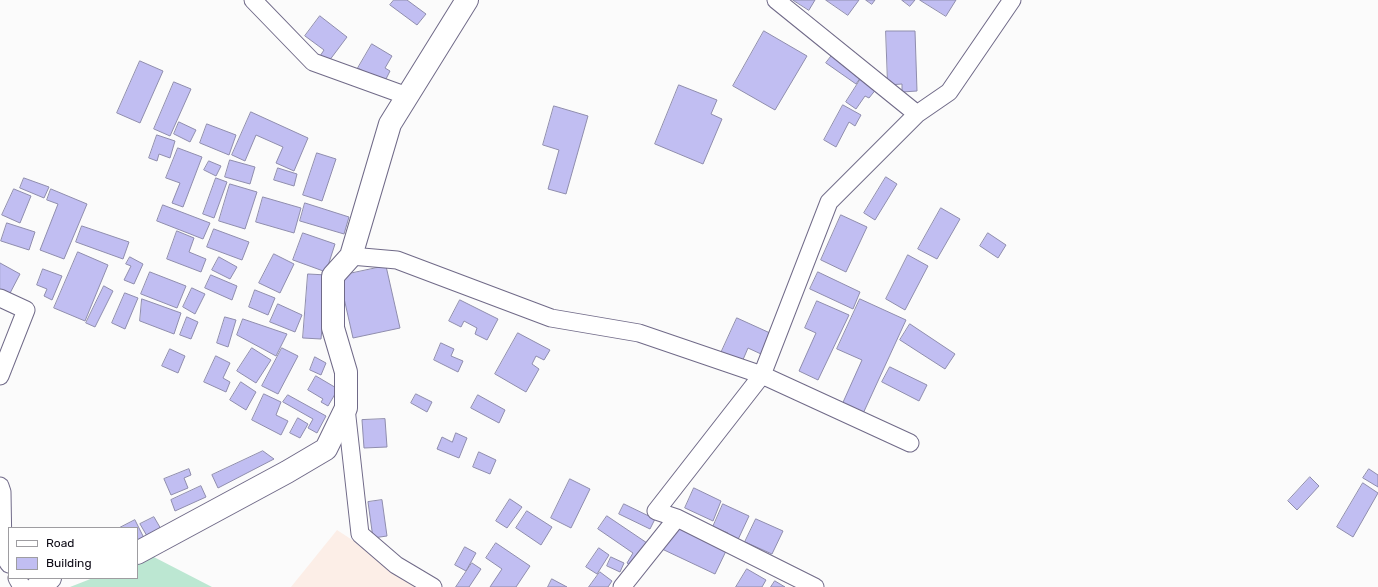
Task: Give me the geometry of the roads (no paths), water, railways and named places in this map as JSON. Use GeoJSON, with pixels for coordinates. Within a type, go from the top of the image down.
{"type":"FeatureCollection","features":[{"type":"Feature","properties":{"kind":"street"},"geometry":{"type":"LineString","coordinates":[[253,0],[313,62],[407,96]]}},
{"type":"Feature","properties":{"kind":"street"},"geometry":{"type":"LineString","coordinates":[[433,587],[396,565],[360,534],[346,408],[346,372],[334,328],[333,276],[351,256],[390,124],[466,0]]}},
{"type":"Feature","properties":{"kind":"street"},"geometry":{"type":"LineString","coordinates":[[776,0],[917,114]]}},
{"type":"Feature","properties":{"kind":"street"},"geometry":{"type":"LineString","coordinates":[[815,587],[677,518],[656,511],[762,376],[829,202],[917,114],[949,92],[1012,0]]}},
{"type":"Feature","properties":{"kind":"street"},"geometry":{"type":"LineString","coordinates":[[351,256],[397,260],[551,318],[639,333],[762,376],[910,442]]}},
{"type":"Feature","properties":{"kind":"street"},"geometry":{"type":"LineString","coordinates":[[0,298],[26,310],[0,376]]}},
{"type":"Feature","properties":{"kind":"street"},"geometry":{"type":"LineString","coordinates":[[138,552],[287,472],[326,449],[346,408]]}},
{"type":"Feature","properties":{"kind":"street"},"geometry":{"type":"LineString","coordinates":[[0,486],[2,492],[3,554],[8,562]]}},
{"type":"Feature","properties":{"kind":"street"},"geometry":{"type":"LineString","coordinates":[[622,587],[677,518]]}},
{"type":"Feature","properties":{"kind":"street"},"geometry":{"type":"LineString","coordinates":[[37,587],[49,579]]}}]}
